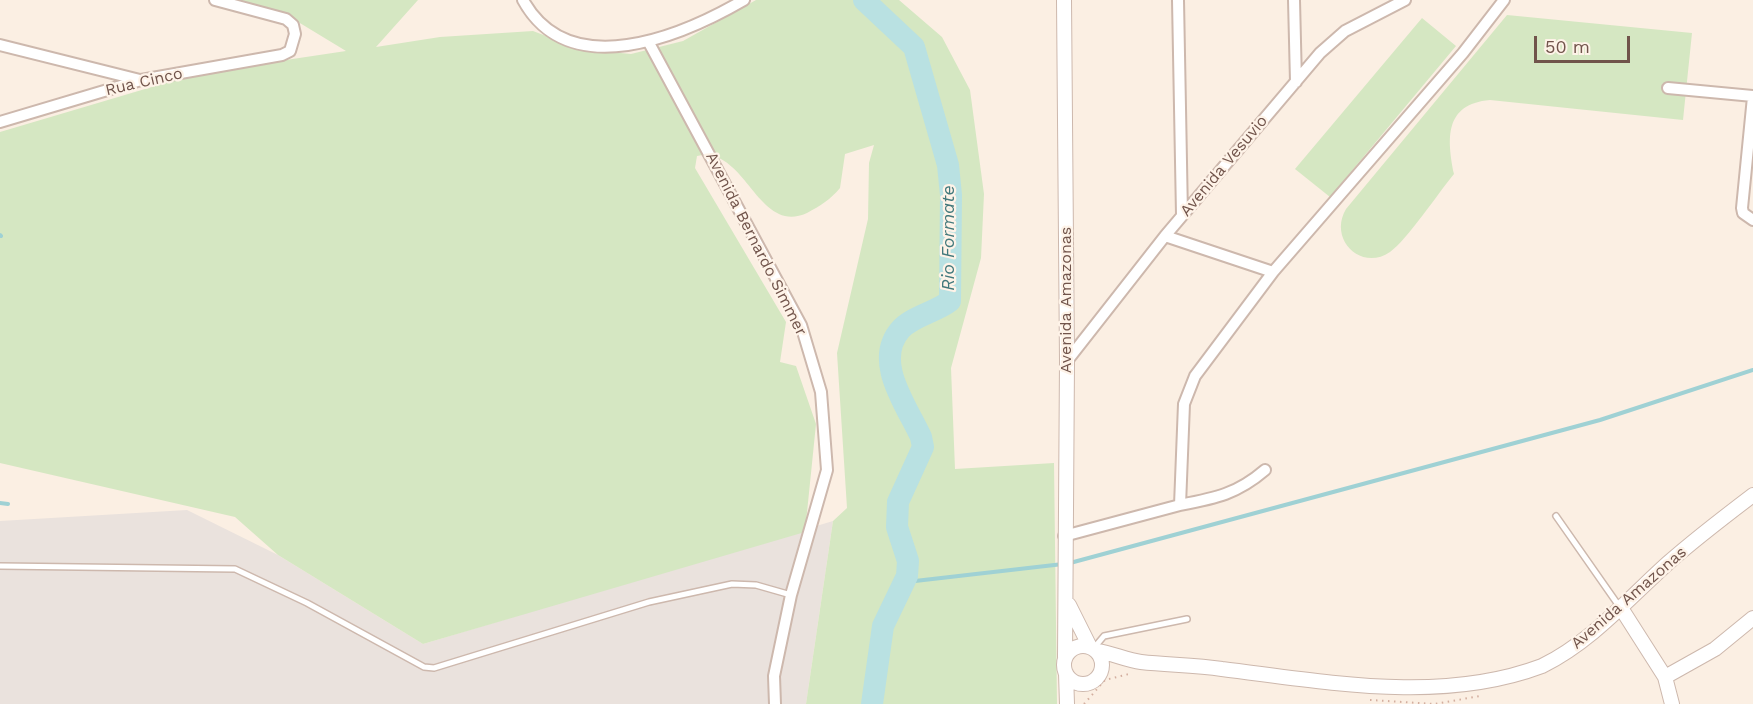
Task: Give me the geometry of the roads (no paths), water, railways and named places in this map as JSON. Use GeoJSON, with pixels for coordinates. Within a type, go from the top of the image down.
{"type":"FeatureCollection","features":[{"type":"Feature","properties":{"kind":"street","name":"Rua Cinco"},"geometry":{"type":"LineString","coordinates":[[0,122],[141,80],[282,56],[290,51],[295,34],[293,25],[286,19],[215,0]]}},
{"type":"Feature","properties":{"kind":"street"},"geometry":{"type":"LineString","coordinates":[[523,0],[534,18],[549,31],[565,40],[589,45],[618,46],[648,41],[707,22],[744,0]]}},
{"type":"Feature","properties":{"kind":"street","name":"Avenida Amazonas"},"geometry":{"type":"LineString","coordinates":[[1064,0],[1067,361],[1064,536],[1064,576],[1067,601],[1065,657]]}},
{"type":"Feature","properties":{"kind":"street"},"geometry":{"type":"LineString","coordinates":[[1178,0],[1182,215]]}},
{"type":"Feature","properties":{"kind":"street"},"geometry":{"type":"LineString","coordinates":[[1294,0],[1296,82]]}},
{"type":"Feature","properties":{"kind":"street","name":"Avenida Vesuvio"},"geometry":{"type":"LineString","coordinates":[[1067,361],[1182,215],[1320,53],[1345,31],[1405,0]]}},
{"type":"Feature","properties":{"kind":"street"},"geometry":{"type":"LineString","coordinates":[[1180,505],[1184,404],[1196,376],[1273,272],[1463,53],[1503,0]]}},
{"type":"Feature","properties":{"kind":"street","name":"Avenida Bernardo Simmer"},"geometry":{"type":"LineString","coordinates":[[648,41],[801,326],[821,392],[827,470],[791,595],[774,676],[775,704]]}},
{"type":"Feature","properties":{"kind":"street"},"geometry":{"type":"LineString","coordinates":[[0,45],[141,80]]}},
{"type":"Feature","properties":{"kind":"street"},"geometry":{"type":"LineString","coordinates":[[1668,88],[1753,97],[1742,207],[1743,213],[1753,220]]}},
{"type":"Feature","properties":{"kind":"street"},"geometry":{"type":"LineString","coordinates":[[1165,236],[1273,272]]}},
{"type":"Feature","properties":{"kind":"street"},"geometry":{"type":"LineString","coordinates":[[1064,536],[1231,494],[1246,486],[1265,470]]}},
{"type":"Feature","properties":{"kind":"street","name":"Avenida Amazonas"},"geometry":{"type":"LineString","coordinates":[[1067,601],[1093,649],[1138,661],[1221,668],[1389,693],[1449,693],[1516,678],[1543,666],[1575,646],[1622,608],[1669,563],[1753,495]]}},
{"type":"Feature","properties":{"kind":"street"},"geometry":{"type":"LineString","coordinates":[[1622,608],[1665,677],[1672,704]]}},
{"type":"Feature","properties":{"kind":"street"},"geometry":{"type":"LineString","coordinates":[[1665,677],[1715,649],[1753,618]]}},
{"type":"Feature","properties":{"kind":"street"},"geometry":{"type":"LineString","coordinates":[[1067,704],[1065,657],[1075,647],[1093,649],[1102,662],[1099,675],[1085,684],[1073,704]]}},
{"type":"Feature","properties":{"kind":"street","name":"Avenida Amazonas"},"geometry":{"type":"LineString","coordinates":[[1099,675],[1110,668],[1138,661]]}},
{"type":"Feature","properties":{"kind":"street"},"geometry":{"type":"LineString","coordinates":[[1066,673],[1074,682],[1085,684]]}},
{"type":"Feature","properties":{"kind":"lane"},"geometry":{"type":"LineString","coordinates":[[1556,516],[1622,608]]}},
{"type":"Feature","properties":{"kind":"lane"},"geometry":{"type":"LineString","coordinates":[[0,566],[235,569],[307,603],[423,667],[434,668],[649,602],[732,584],[756,585],[791,595]]}},
{"type":"Feature","properties":{"kind":"lane"},"geometry":{"type":"LineString","coordinates":[[1093,649],[1104,636],[1187,619]]}},
{"type":"Feature","properties":{"kind":"waterway","name":"Rio Formate"},"geometry":{"type":"LineString","coordinates":[[864,0],[914,47],[948,165],[951,195],[950,301],[918,317],[901,329],[893,342],[890,355],[895,383],[921,437],[923,447],[898,502],[897,527],[908,561],[907,576],[883,626],[872,704]]}},
{"type":"Feature","properties":{"kind":"waterway"},"geometry":{"type":"LineString","coordinates":[[1070,563],[1600,420],[1753,370]]}},
{"type":"Feature","properties":{"kind":"waterway"},"geometry":{"type":"LineString","coordinates":[[0,503],[8,504]]}},
{"type":"Feature","properties":{"kind":"waterway"},"geometry":{"type":"LineString","coordinates":[[907,578],[915,581],[1063,564]]}}]}
